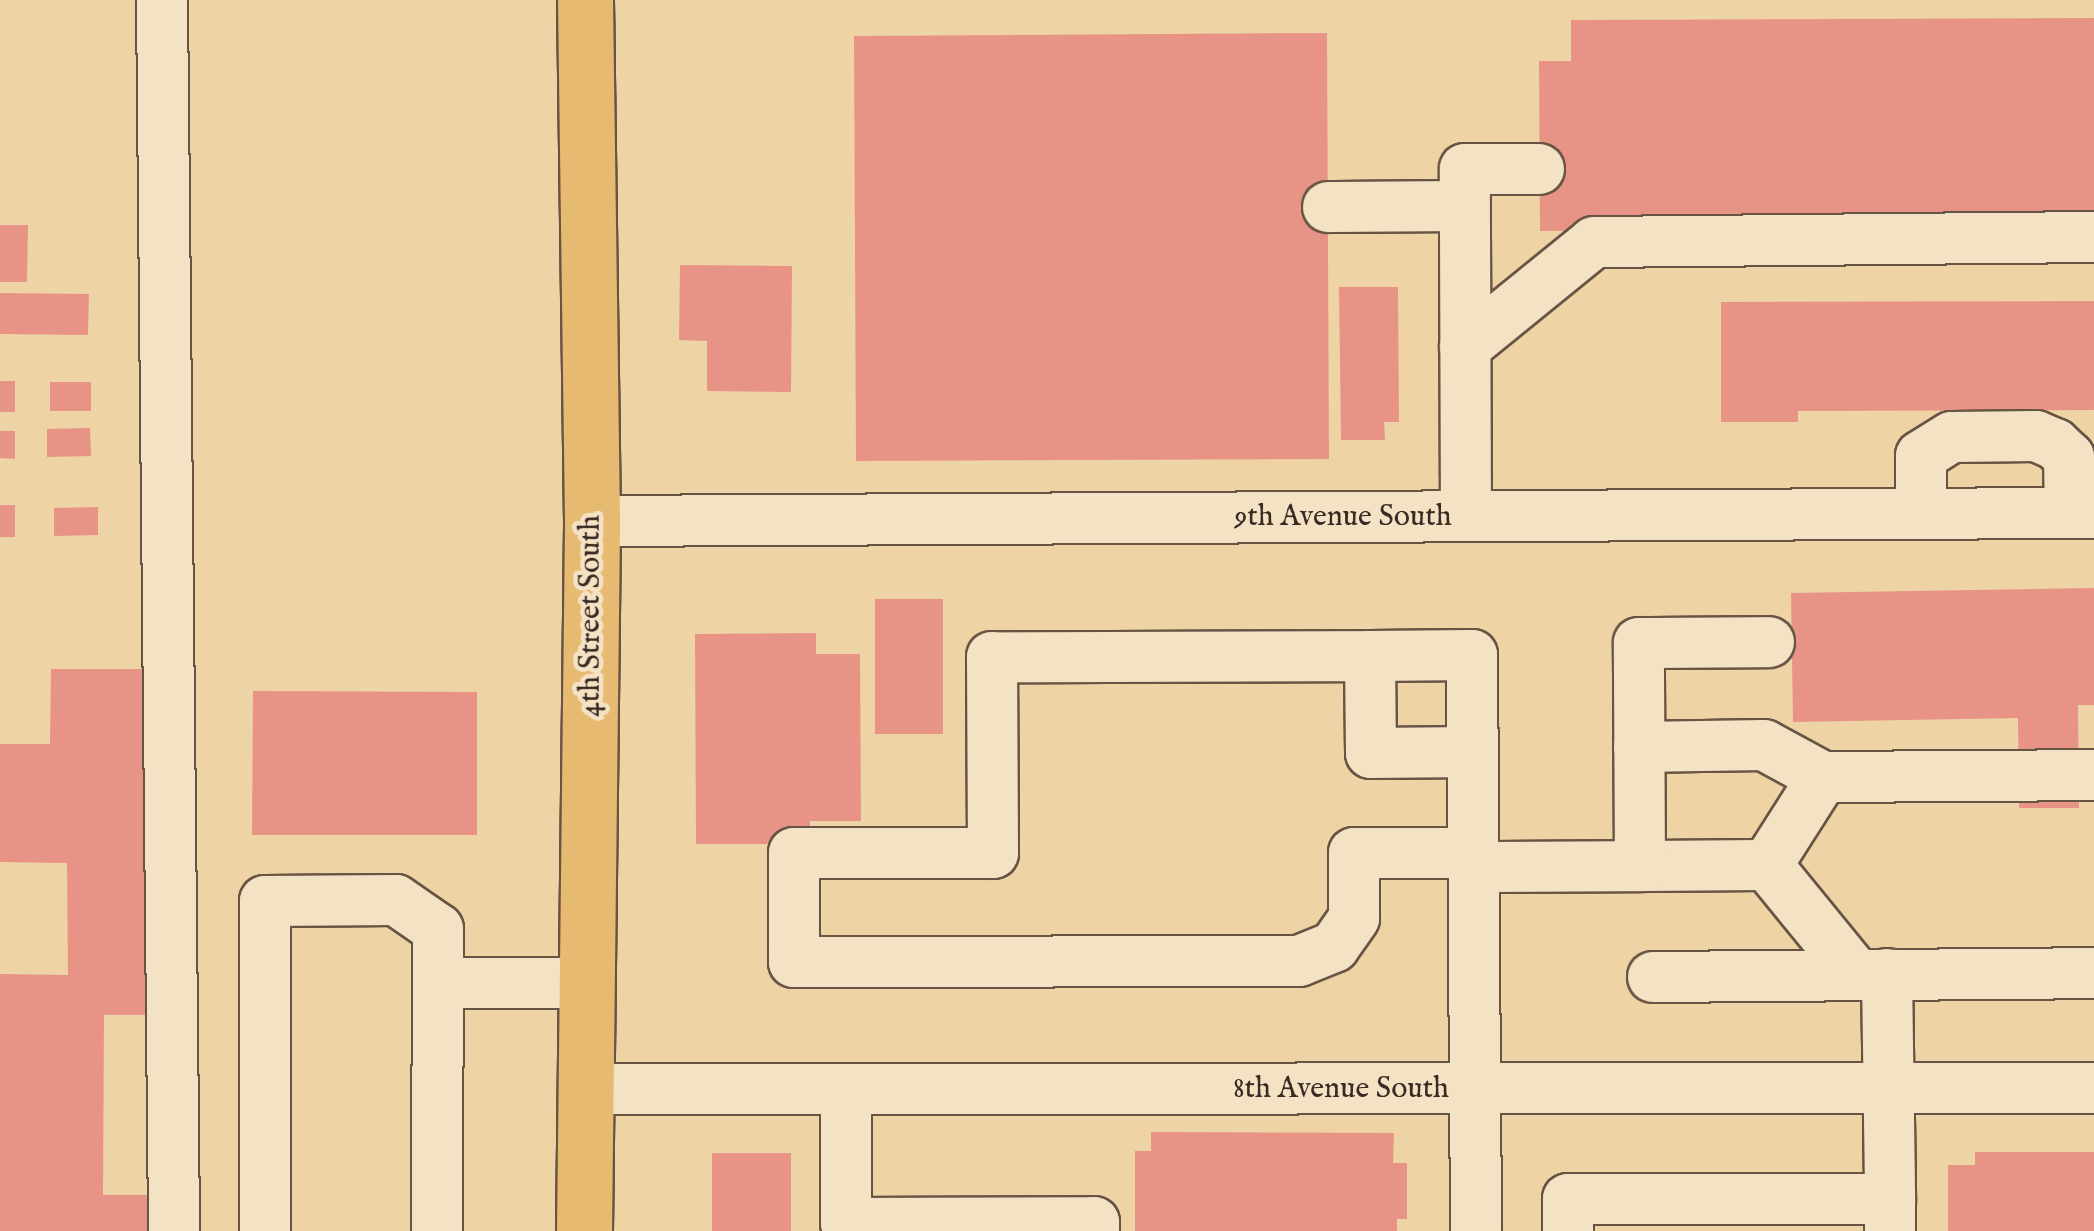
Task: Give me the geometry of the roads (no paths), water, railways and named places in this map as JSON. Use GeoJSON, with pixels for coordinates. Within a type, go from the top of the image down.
{"type":"FeatureCollection","features":[{"type":"Feature","properties":{"kind":"main road","name":"4th Street South"},"geometry":{"type":"LineString","coordinates":[[584,0],[592,521],[589,1089],[584,1231]]}},
{"type":"Feature","properties":{"kind":"street"},"geometry":{"type":"LineString","coordinates":[[162,0],[174,1231]]}},
{"type":"Feature","properties":{"kind":"street"},"geometry":{"type":"LineString","coordinates":[[1466,516],[1465,170],[1539,169]]}},
{"type":"Feature","properties":{"kind":"street"},"geometry":{"type":"LineString","coordinates":[[1328,208],[1465,206]]}},
{"type":"Feature","properties":{"kind":"street"},"geometry":{"type":"LineString","coordinates":[[1465,347],[1594,242],[2094,237]]}},
{"type":"Feature","properties":{"kind":"street"},"geometry":{"type":"LineString","coordinates":[[1921,514],[1921,456],[1952,437],[2036,436],[2069,457],[2082,513]]}},
{"type":"Feature","properties":{"kind":"street","name":"9th Avenue South"},"geometry":{"type":"LineString","coordinates":[[592,521],[2082,513]]}},
{"type":"Feature","properties":{"kind":"street"},"geometry":{"type":"LineString","coordinates":[[1640,866],[1639,643],[1769,642]]}},
{"type":"Feature","properties":{"kind":"street"},"geometry":{"type":"LineString","coordinates":[[1476,1231],[1474,1088],[1474,860],[1472,655],[992,657],[993,853],[794,853],[794,962],[1299,961],[1334,947],[1354,918],[1354,853],[1474,860],[1640,866],[1767,865],[1872,974],[1889,1088],[1890,1215],[1568,1199],[1568,1231]]}},
{"type":"Feature","properties":{"kind":"street"},"geometry":{"type":"LineString","coordinates":[[1370,656],[1371,753],[1473,752]]}},
{"type":"Feature","properties":{"kind":"street"},"geometry":{"type":"LineString","coordinates":[[1639,746],[1764,745],[1823,777],[2094,775]]}},
{"type":"Feature","properties":{"kind":"street"},"geometry":{"type":"LineString","coordinates":[[1767,865],[1823,777]]}},
{"type":"Feature","properties":{"kind":"street"},"geometry":{"type":"LineString","coordinates":[[265,1231],[266,901],[396,900],[438,929],[438,1231]]}},
{"type":"Feature","properties":{"kind":"street"},"geometry":{"type":"LineString","coordinates":[[1653,977],[2094,973]]}},
{"type":"Feature","properties":{"kind":"street"},"geometry":{"type":"LineString","coordinates":[[438,984],[589,984]]}},
{"type":"Feature","properties":{"kind":"street","name":"8th Avenue South"},"geometry":{"type":"LineString","coordinates":[[589,1089],[2094,1088]]}},
{"type":"Feature","properties":{"kind":"street"},"geometry":{"type":"LineString","coordinates":[[846,1089],[836,1228],[1094,1222],[1094,1231]]}}]}
